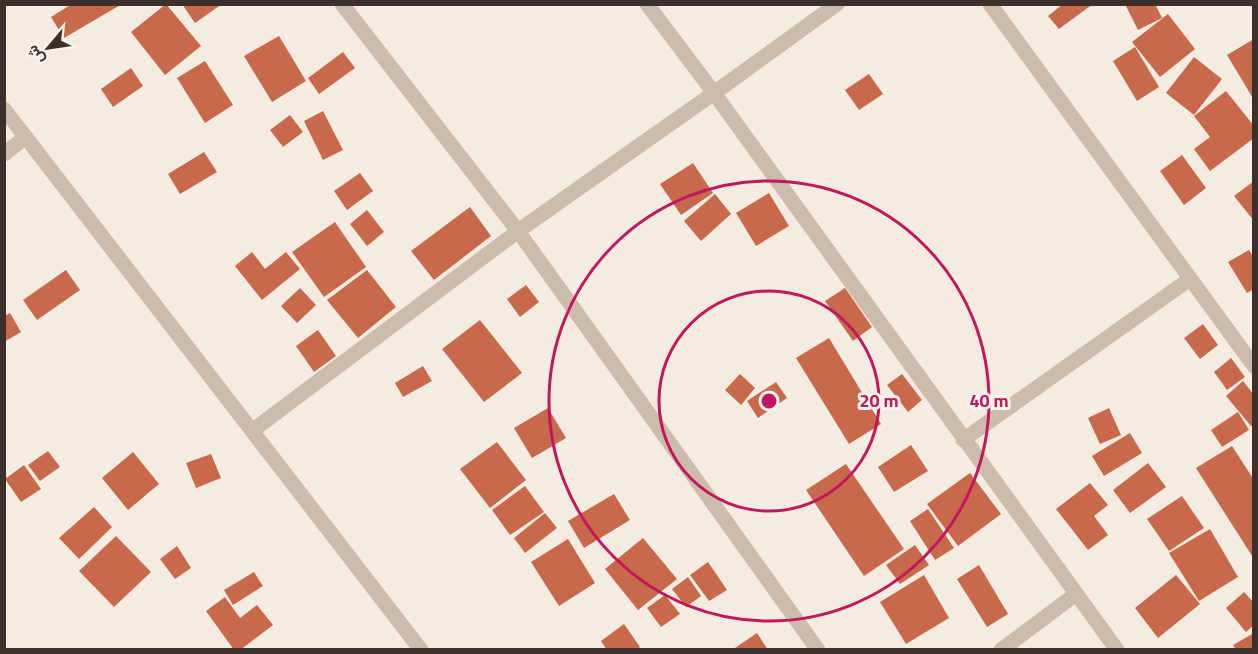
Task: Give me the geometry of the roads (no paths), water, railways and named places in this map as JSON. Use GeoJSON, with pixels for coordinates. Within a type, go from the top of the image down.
{"type":"FeatureCollection","features":[{"type":"Feature","properties":{"kind":"street"},"geometry":{"type":"LineString","coordinates":[[342,4],[518,231],[818,650]]}},
{"type":"Feature","properties":{"kind":"street"},"geometry":{"type":"LineString","coordinates":[[647,4],[714,93],[1117,650]]}},
{"type":"Feature","properties":{"kind":"street"},"geometry":{"type":"LineString","coordinates":[[252,431],[518,231],[837,4]]}},
{"type":"Feature","properties":{"kind":"street"},"geometry":{"type":"LineString","coordinates":[[990,4],[1254,366]]}},
{"type":"Feature","properties":{"kind":"street"},"geometry":{"type":"LineString","coordinates":[[4,109],[417,645],[401,650]]}},
{"type":"Feature","properties":{"kind":"street"},"geometry":{"type":"LineString","coordinates":[[4,154],[26,137]]}},
{"type":"Feature","properties":{"kind":"street"},"geometry":{"type":"LineString","coordinates":[[963,440],[1190,279]]}},
{"type":"Feature","properties":{"kind":"street"},"geometry":{"type":"LineString","coordinates":[[1001,650],[1076,594]]}}]}
